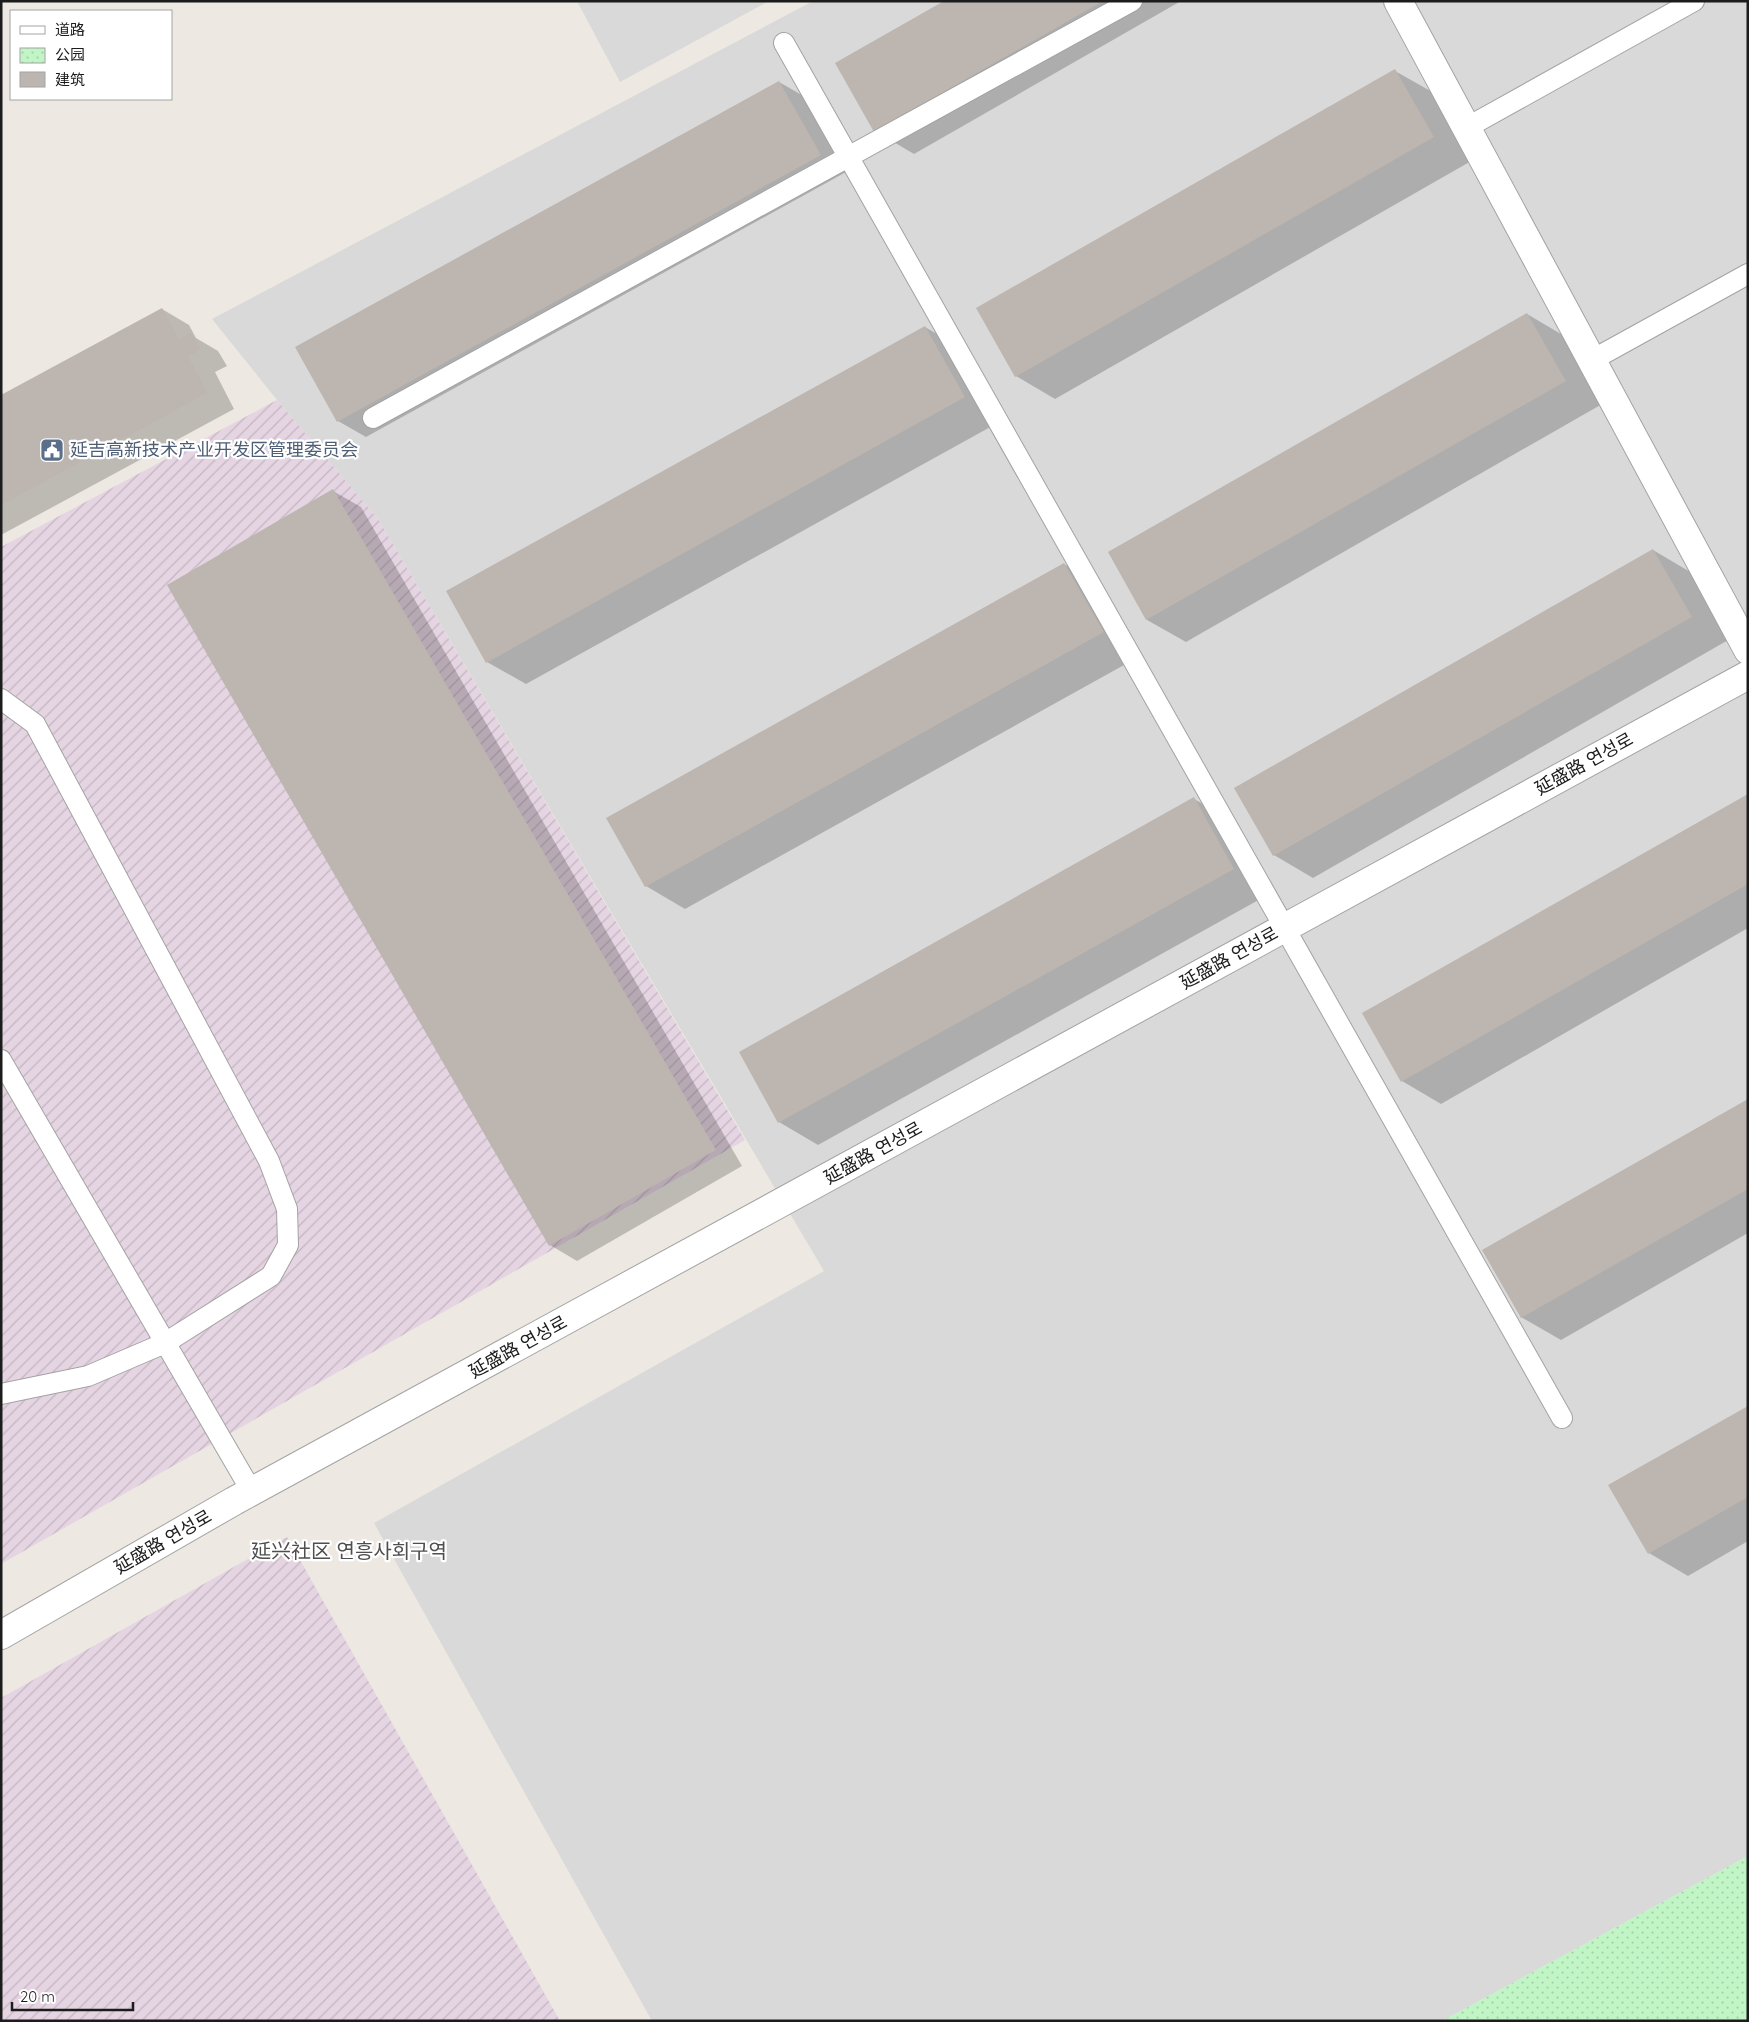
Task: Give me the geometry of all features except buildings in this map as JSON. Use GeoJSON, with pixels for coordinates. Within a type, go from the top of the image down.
{"type":"FeatureCollection","features":[{"type":"Feature","properties":{"kind":"street"},"geometry":{"type":"LineString","coordinates":[[1398,1],[1748,650]]}},
{"type":"Feature","properties":{"kind":"street","name":"延盛路 연성로"},"geometry":{"type":"LineString","coordinates":[[1,1636],[252,1492],[1748,675]]}},
{"type":"Feature","properties":{"kind":"lane"},"geometry":{"type":"LineString","coordinates":[[373,418],[1132,1]]}},
{"type":"Feature","properties":{"kind":"lane"},"geometry":{"type":"LineString","coordinates":[[1466,128],[1694,1]]}},
{"type":"Feature","properties":{"kind":"lane"},"geometry":{"type":"LineString","coordinates":[[784,43],[1562,1418]]}},
{"type":"Feature","properties":{"kind":"lane"},"geometry":{"type":"LineString","coordinates":[[1592,360],[1748,274]]}},
{"type":"Feature","properties":{"kind":"lane"},"geometry":{"type":"LineString","coordinates":[[1,699],[35,724],[269,1161],[287,1208],[288,1245],[272,1276],[165,1343],[88,1376],[1,1394]]}},
{"type":"Feature","properties":{"kind":"lane"},"geometry":{"type":"LineString","coordinates":[[1,1060],[252,1492]]}},
{"type":"Feature","properties":{"kind":"shaded area"},"geometry":{"type":"Polygon","coordinates":[[[577,1],[769,1],[620,82],[577,1]]]}},
{"type":"Feature","properties":{"kind":"shaded area"},"geometry":{"type":"Polygon","coordinates":[[[813,1],[1748,1],[1748,1856],[1442,2021],[652,2021],[374,1523],[824,1271],[378,519],[277,400],[212,319],[813,1]]]}},
{"type":"Feature","properties":{"kind":"shaded area"},"geometry":{"type":"Polygon","coordinates":[[[277,400],[378,519],[745,1140],[1,1564],[1,547],[277,400]]]}},
{"type":"Feature","properties":{"kind":"shaded area"},"geometry":{"type":"Polygon","coordinates":[[[287,1537],[560,2021],[1,2021],[1,1698],[287,1537]]]}},
{"type":"Feature","properties":{"kind":"green space"},"geometry":{"type":"Polygon","coordinates":[[[1748,1856],[1748,2021],[1442,2021],[1748,1856]]]}},
{"type":"Feature","properties":{"kind":"place","name":"延吉高新技术产业开发区管理委员会"},"geometry":{"type":"Point","coordinates":[52,450]}},
{"type":"Feature","properties":{"kind":"district","name":"延兴社区 연흥사회구역"},"geometry":{"type":"Point","coordinates":[349,1551]}}]}
